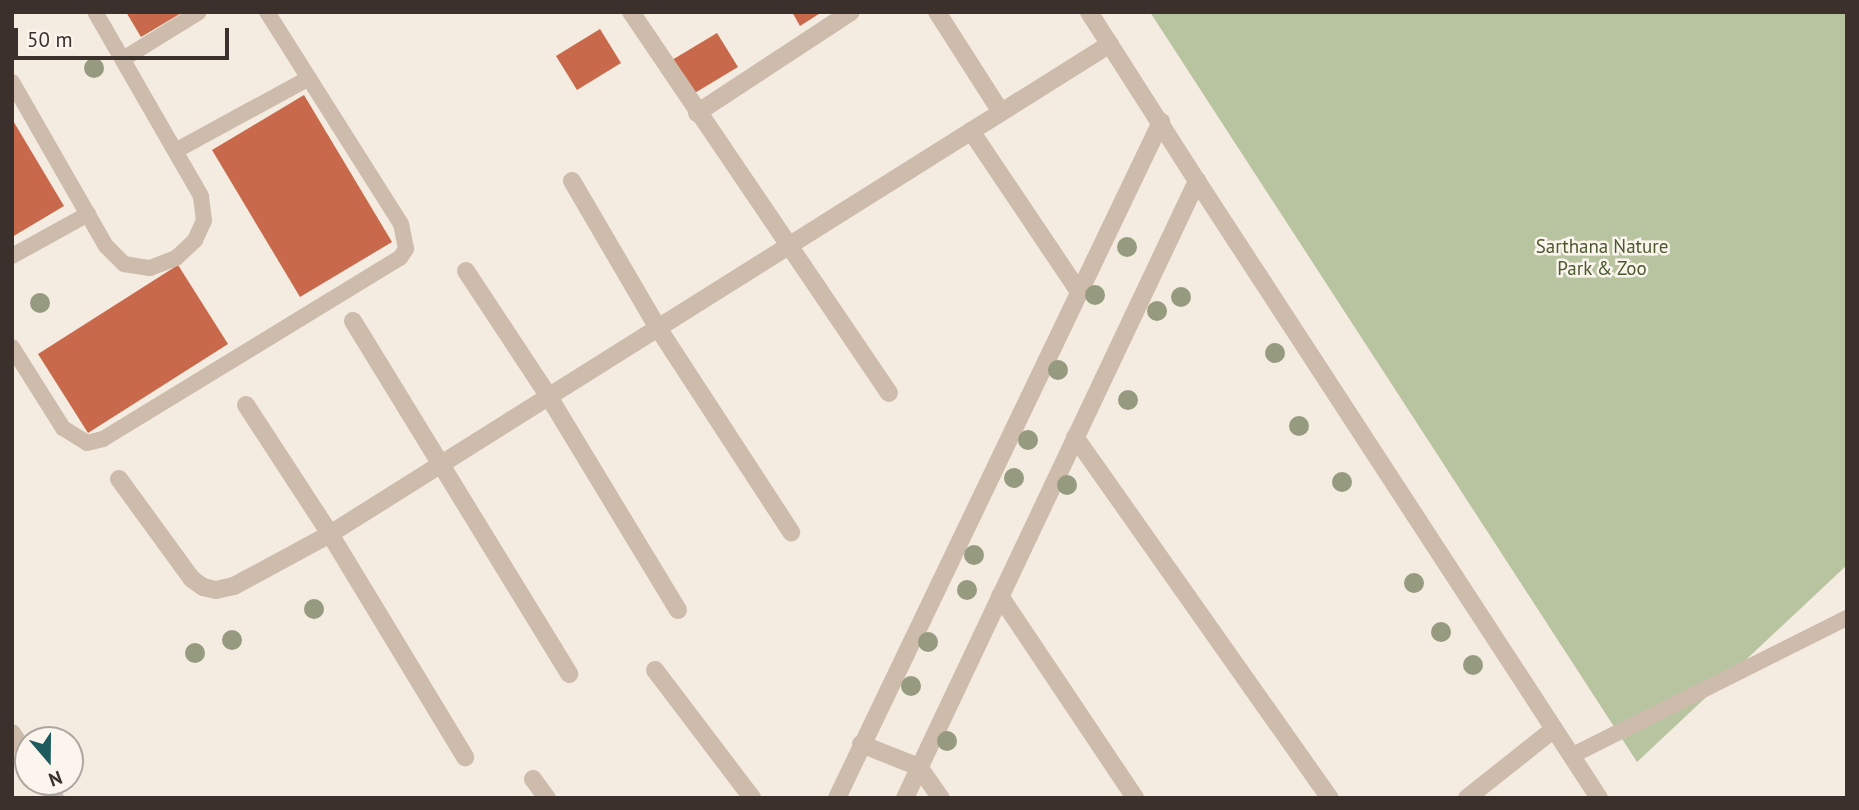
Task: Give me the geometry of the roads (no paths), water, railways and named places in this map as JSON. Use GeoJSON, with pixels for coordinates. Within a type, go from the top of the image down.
{"type":"FeatureCollection","features":[{"type":"Feature","properties":{"kind":"street"},"geometry":{"type":"LineString","coordinates":[[631,12],[889,393]]}},
{"type":"Feature","properties":{"kind":"street"},"geometry":{"type":"LineString","coordinates":[[697,113],[850,12]]}},
{"type":"Feature","properties":{"kind":"street"},"geometry":{"type":"LineString","coordinates":[[937,12],[1001,112]]}},
{"type":"Feature","properties":{"kind":"street"},"geometry":{"type":"LineString","coordinates":[[1089,12],[1599,798]]}},
{"type":"Feature","properties":{"kind":"street"},"geometry":{"type":"LineString","coordinates":[[119,479],[192,579],[203,587],[216,590],[234,586],[330,534],[1110,44]]}},
{"type":"Feature","properties":{"kind":"street"},"geometry":{"type":"LineString","coordinates":[[837,798],[1161,122]]}},
{"type":"Feature","properties":{"kind":"street"},"geometry":{"type":"LineString","coordinates":[[971,131],[1079,292]]}},
{"type":"Feature","properties":{"kind":"street"},"geometry":{"type":"LineString","coordinates":[[572,181],[658,328],[790,532]]}},
{"type":"Feature","properties":{"kind":"street"},"geometry":{"type":"LineString","coordinates":[[905,798],[1197,181]]}},
{"type":"Feature","properties":{"kind":"street"},"geometry":{"type":"LineString","coordinates":[[466,271],[549,397],[678,610]]}},
{"type":"Feature","properties":{"kind":"street"},"geometry":{"type":"LineString","coordinates":[[353,321],[439,466],[569,674]]}},
{"type":"Feature","properties":{"kind":"street"},"geometry":{"type":"LineString","coordinates":[[246,405],[330,534],[465,757]]}},
{"type":"Feature","properties":{"kind":"street"},"geometry":{"type":"LineString","coordinates":[[1075,437],[1330,798]]}},
{"type":"Feature","properties":{"kind":"street"},"geometry":{"type":"LineString","coordinates":[[1000,596],[1135,798]]}},
{"type":"Feature","properties":{"kind":"street"},"geometry":{"type":"LineString","coordinates":[[655,670],[752,798]]}},
{"type":"Feature","properties":{"kind":"street"},"geometry":{"type":"LineString","coordinates":[[1467,798],[1554,729]]}},
{"type":"Feature","properties":{"kind":"street"},"geometry":{"type":"LineString","coordinates":[[861,744],[919,767],[941,798]]}},
{"type":"Feature","properties":{"kind":"street"},"geometry":{"type":"LineString","coordinates":[[533,779],[547,798]]}},
{"type":"Feature","properties":{"kind":"lane"},"geometry":{"type":"LineString","coordinates":[[12,82],[106,246],[124,264],[150,268],[176,258],[195,240],[204,221],[201,196],[177,150],[95,12]]}},
{"type":"Feature","properties":{"kind":"lane"},"geometry":{"type":"LineString","coordinates":[[122,59],[199,12]]}},
{"type":"Feature","properties":{"kind":"lane"},"geometry":{"type":"LineString","coordinates":[[12,348],[63,428],[87,443],[103,439],[400,258],[406,249],[401,224],[267,12]]}},
{"type":"Feature","properties":{"kind":"lane"},"geometry":{"type":"LineString","coordinates":[[177,150],[309,78]]}},
{"type":"Feature","properties":{"kind":"lane"},"geometry":{"type":"LineString","coordinates":[[12,256],[88,214]]}},
{"type":"Feature","properties":{"kind":"lane"},"geometry":{"type":"LineString","coordinates":[[1571,756],[1847,618]]}},
{"type":"Feature","properties":{"kind":"park label","name":"Sarthana Nature Park & Zoo"},"geometry":{"type":"Point","coordinates":[1602,258]}}]}
